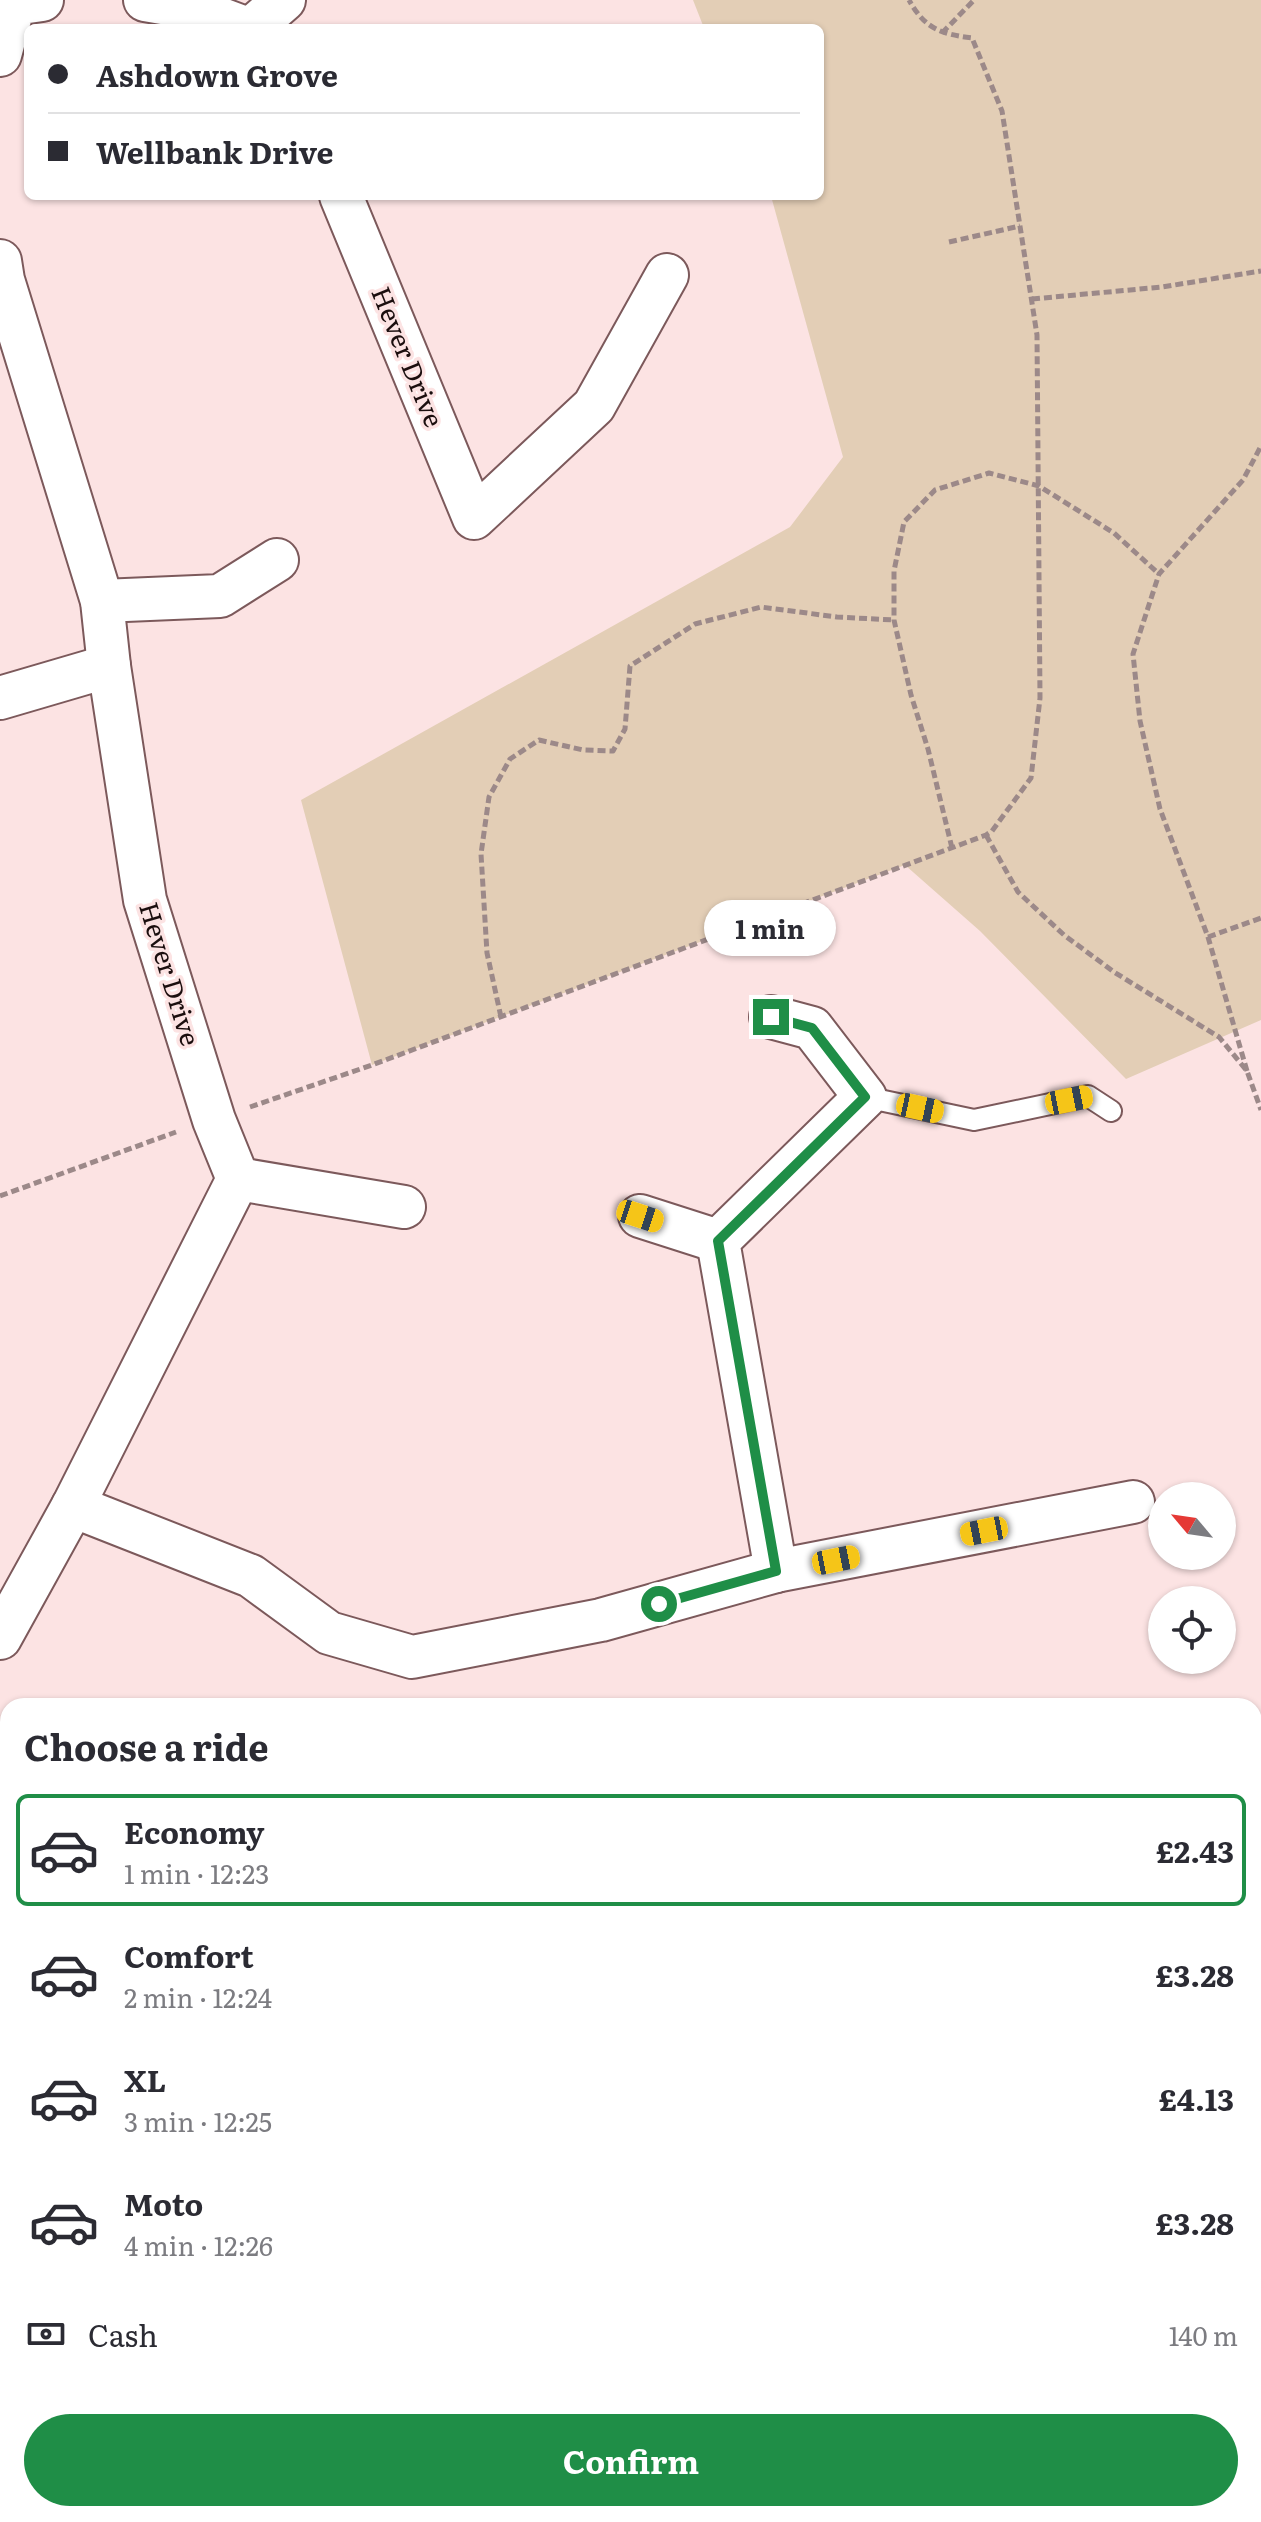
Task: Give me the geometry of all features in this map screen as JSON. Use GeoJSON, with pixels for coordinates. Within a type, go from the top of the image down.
{"type":"FeatureCollection","features":[{"type":"Feature","properties":{"kind":"street"},"geometry":{"type":"LineString","coordinates":[[0,55],[14,4],[42,0]]}},
{"type":"Feature","properties":{"kind":"street"},"geometry":{"type":"LineString","coordinates":[[145,0],[192,8],[234,24]]}},
{"type":"Feature","properties":{"kind":"street"},"geometry":{"type":"LineString","coordinates":[[257,24],[284,0]]}},
{"type":"Feature","properties":{"kind":"street","name":"Hever Drive"},"geometry":{"type":"LineString","coordinates":[[343,200],[474,518],[594,406],[667,275]]}},
{"type":"Feature","properties":{"kind":"street","name":"Hever Drive"},"geometry":{"type":"LineString","coordinates":[[1,274],[102,601],[145,900],[214,1120],[238,1179]]}},
{"type":"Feature","properties":{"kind":"street"},"geometry":{"type":"LineString","coordinates":[[102,601],[220,596],[277,560]]}},
{"type":"Feature","properties":{"kind":"street"},"geometry":{"type":"LineString","coordinates":[[0,698],[109,666]]}},
{"type":"Feature","properties":{"kind":"street"},"geometry":{"type":"LineString","coordinates":[[718,1241],[865,1097],[812,1028],[771,1017]]}},
{"type":"Feature","properties":{"kind":"street"},"geometry":{"type":"LineString","coordinates":[[0,1638],[73,1506],[238,1179],[404,1207]]}},
{"type":"Feature","properties":{"kind":"street"},"geometry":{"type":"LineString","coordinates":[[640,1216],[718,1241]]}},
{"type":"Feature","properties":{"kind":"street"},"geometry":{"type":"LineString","coordinates":[[718,1241],[776,1571]]}},
{"type":"Feature","properties":{"kind":"street"},"geometry":{"type":"LineString","coordinates":[[73,1506],[251,1576],[329,1633],[412,1657],[601,1620],[776,1571],[1133,1502]]}},
{"type":"Feature","properties":{"kind":"lane"},"geometry":{"type":"LineString","coordinates":[[865,1097],[974,1120],[1088,1096],[1111,1111]]}},
{"type":"Feature","properties":{"kind":"path"},"geometry":{"type":"LineString","coordinates":[[0,1196],[501,1017],[992,831],[1031,778],[1040,698],[1037,335],[1002,111],[972,38],[941,34],[917,15],[909,0]]}},
{"type":"Feature","properties":{"kind":"path"},"geometry":{"type":"LineString","coordinates":[[941,34],[974,0]]}},
{"type":"Feature","properties":{"kind":"path"},"geometry":{"type":"LineString","coordinates":[[949,242],[1020,226]]}},
{"type":"Feature","properties":{"kind":"path"},"geometry":{"type":"LineString","coordinates":[[1032,299],[1162,287],[1261,273]]}},
{"type":"Feature","properties":{"kind":"path"},"geometry":{"type":"LineString","coordinates":[[1261,446],[1243,480],[1159,574],[1133,654],[1140,721],[1160,809],[1208,937],[1261,1110]]}},
{"type":"Feature","properties":{"kind":"path"},"geometry":{"type":"LineString","coordinates":[[952,848],[894,620],[894,571],[904,522],[935,490],[989,473],[1039,486],[1114,533],[1159,574]]}},
{"type":"Feature","properties":{"kind":"path"},"geometry":{"type":"LineString","coordinates":[[501,1017],[487,953],[481,854],[489,797],[510,759],[539,740],[583,750],[613,751],[625,729],[630,666],[695,624],[761,607],[837,617],[894,620]]}},
{"type":"Feature","properties":{"kind":"path"},"geometry":{"type":"LineString","coordinates":[[986,835],[1018,892],[1064,935],[1114,972],[1219,1037],[1247,1071]]}},
{"type":"Feature","properties":{"kind":"path"},"geometry":{"type":"LineString","coordinates":[[1208,937],[1261,918]]}},
{"type":"Feature","properties":{"kind":"shaded area"},"geometry":{"type":"Polygon","coordinates":[[[693,0],[1261,0],[1261,1020],[1126,1079],[980,931],[905,865],[372,1065],[301,800],[790,527],[843,457],[772,200],[824,200],[824,24],[702,24],[693,0]]]}},
{"type":"Feature","properties":{"kind":"route"},"geometry":{"type":"LineString","coordinates":[[659,1604],[776,1571],[718,1241],[865,1097],[812,1028],[771,1017]]}}]}
